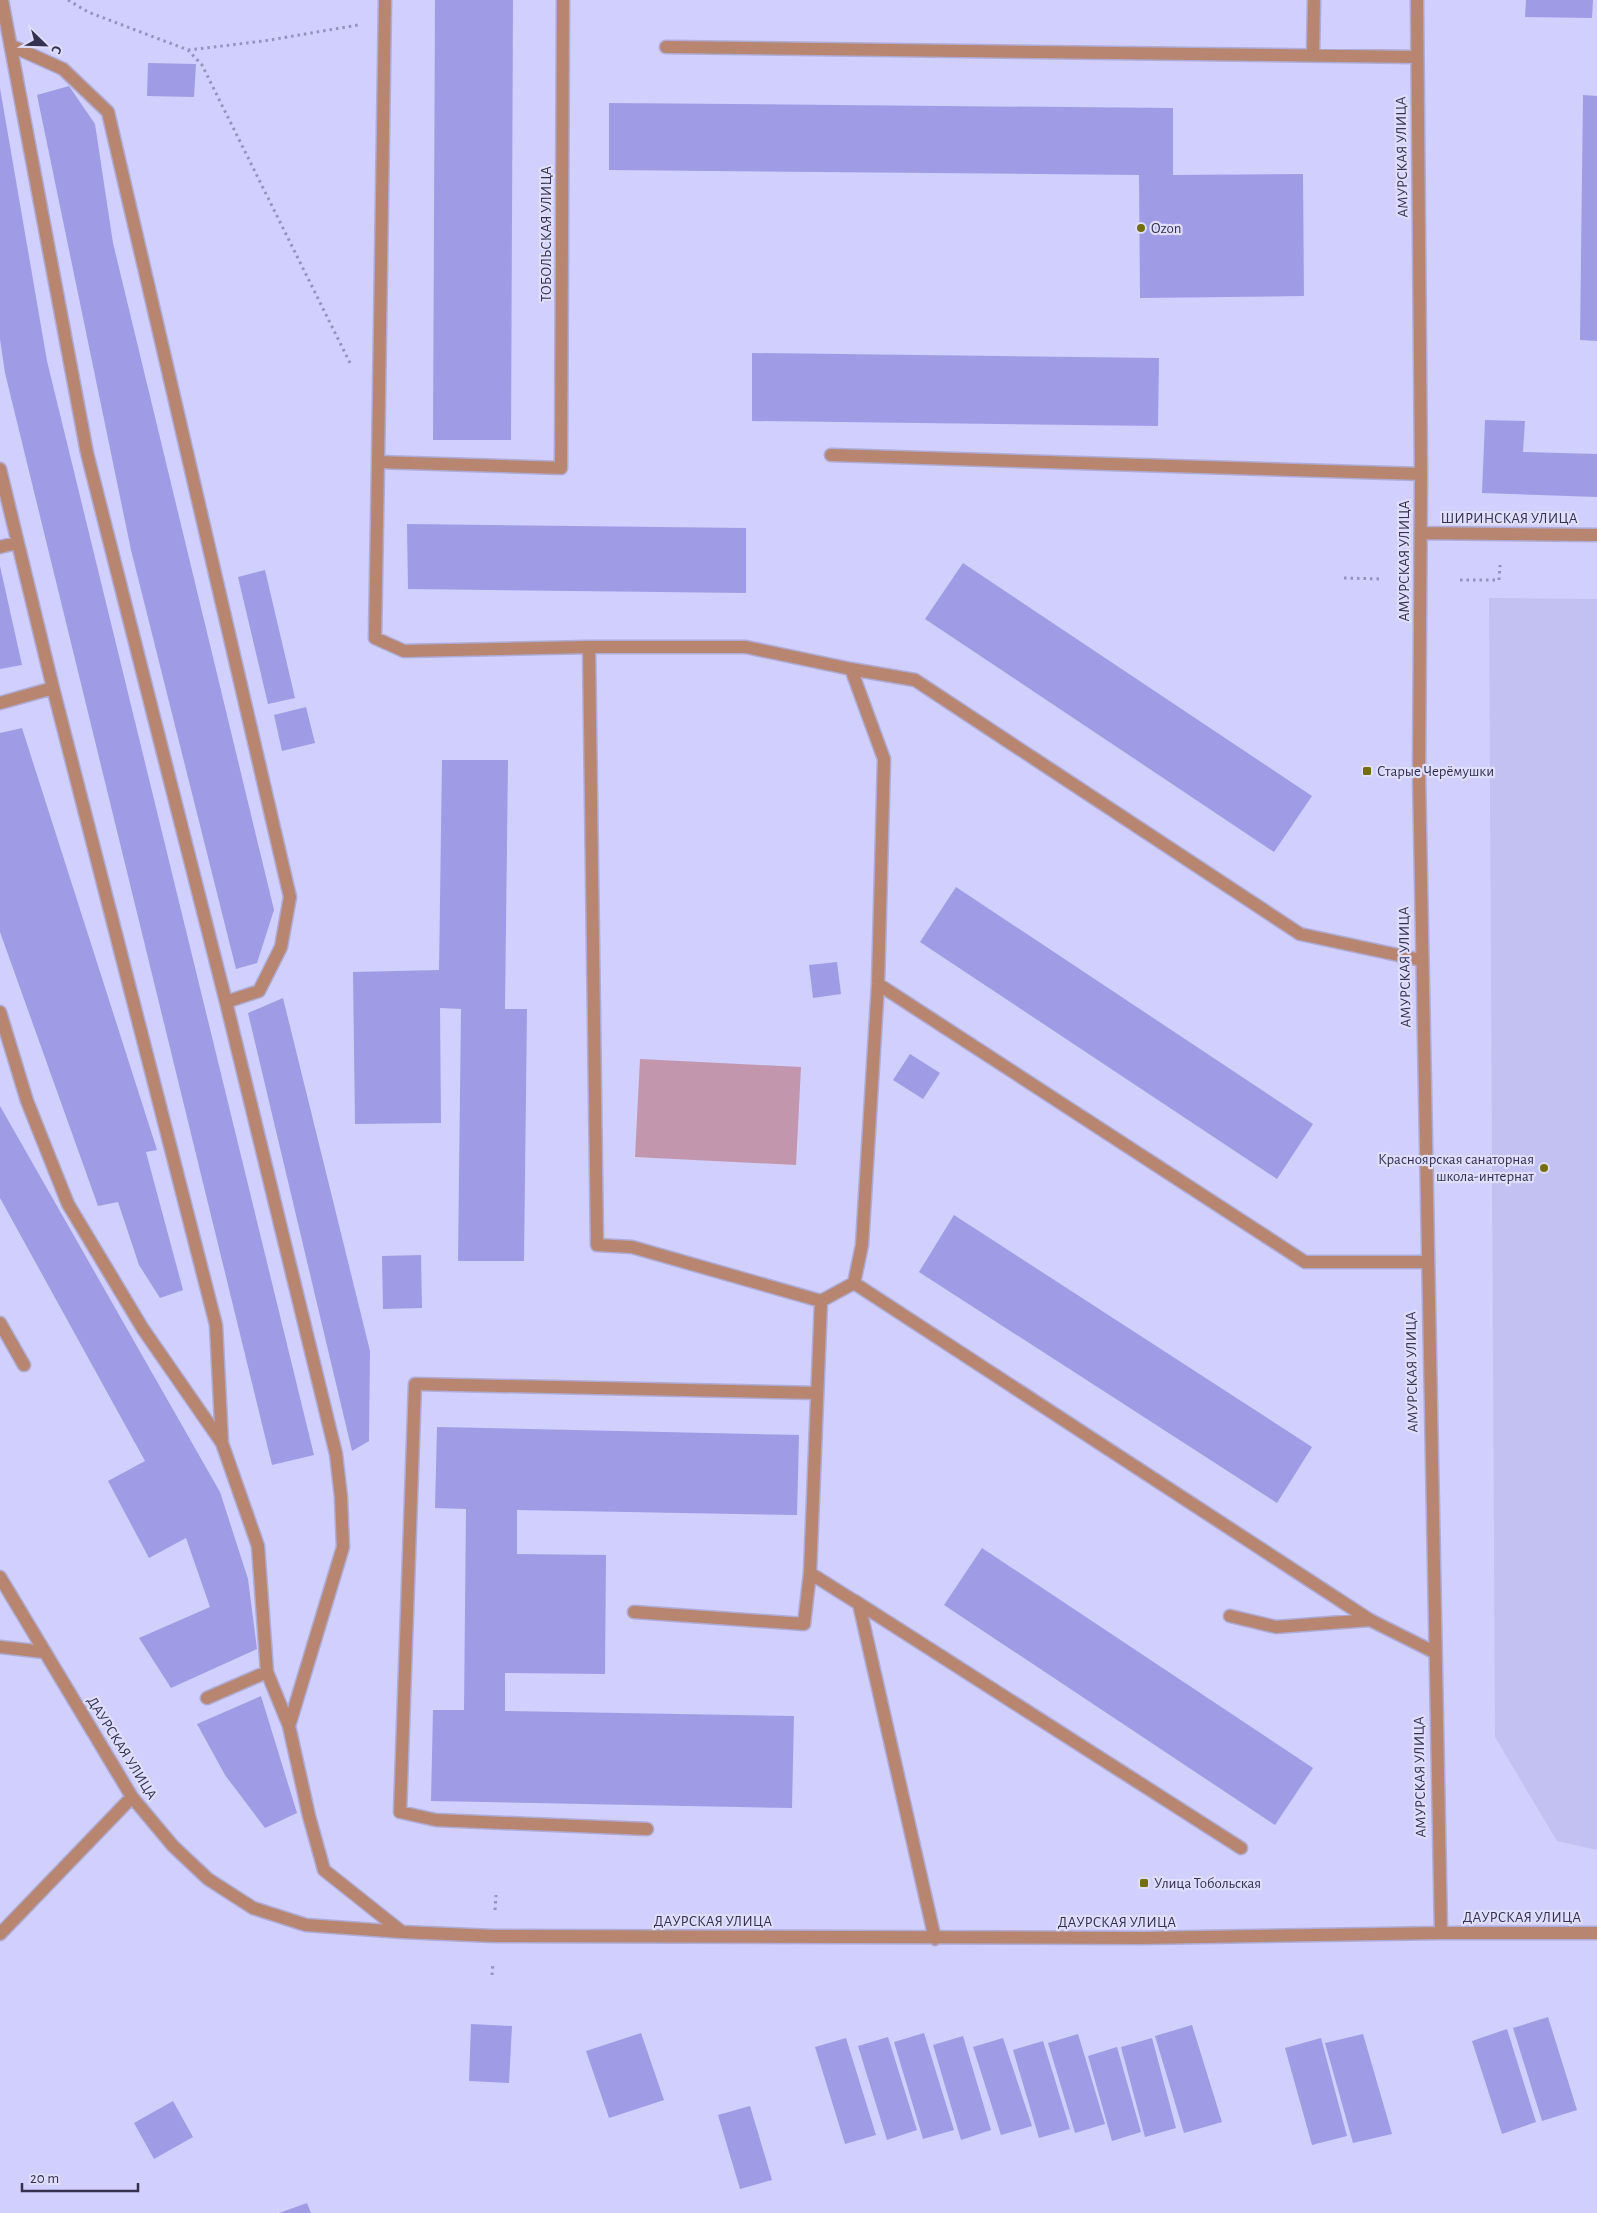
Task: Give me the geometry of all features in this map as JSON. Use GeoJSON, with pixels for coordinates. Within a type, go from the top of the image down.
{"type":"FeatureCollection","features":[{"type":"Feature","properties":{"kind":"street"},"geometry":{"type":"LineString","coordinates":[[2,0],[87,454],[226,1002],[336,1454],[341,1497],[343,1548],[289,1726]]}},
{"type":"Feature","properties":{"kind":"street"},"geometry":{"type":"LineString","coordinates":[[385,0],[374,638],[404,651],[590,647],[746,647],[915,680],[1300,934],[1421,960]]}},
{"type":"Feature","properties":{"kind":"street","name":"ТОБОЛЬСКАЯ УЛИЦА"},"geometry":{"type":"LineString","coordinates":[[378,462],[561,468],[563,0]]}},
{"type":"Feature","properties":{"kind":"street"},"geometry":{"type":"LineString","coordinates":[[1313,56],[1314,0]]}},
{"type":"Feature","properties":{"kind":"street","name":"АМУРСКАЯ УЛИЦА"},"geometry":{"type":"LineString","coordinates":[[1417,0],[1421,474],[1419,776],[1421,960],[1441,1933]]}},
{"type":"Feature","properties":{"kind":"street"},"geometry":{"type":"LineString","coordinates":[[12,46],[63,69],[108,112],[290,897],[280,947],[259,991],[226,1002]]}},
{"type":"Feature","properties":{"kind":"street"},"geometry":{"type":"LineString","coordinates":[[666,46],[1417,57]]}},
{"type":"Feature","properties":{"kind":"street"},"geometry":{"type":"LineString","coordinates":[[831,455],[1421,474]]}},
{"type":"Feature","properties":{"kind":"street"},"geometry":{"type":"LineString","coordinates":[[0,469],[53,688],[216,1325],[222,1444]]}},
{"type":"Feature","properties":{"kind":"street","name":"ШИРИНСКАЯ УЛИЦА"},"geometry":{"type":"LineString","coordinates":[[1421,533],[1597,535]]}},
{"type":"Feature","properties":{"kind":"street"},"geometry":{"type":"LineString","coordinates":[[0,547],[17,543]]}},
{"type":"Feature","properties":{"kind":"street"},"geometry":{"type":"LineString","coordinates":[[590,647],[597,1245],[632,1247],[821,1302],[854,1283],[862,1245],[878,984],[884,759],[852,668]]}},
{"type":"Feature","properties":{"kind":"street"},"geometry":{"type":"LineString","coordinates":[[0,703],[53,688]]}},
{"type":"Feature","properties":{"kind":"street"},"geometry":{"type":"LineString","coordinates":[[878,984],[1305,1262],[1427,1262]]}},
{"type":"Feature","properties":{"kind":"street"},"geometry":{"type":"LineString","coordinates":[[0,1012],[27,1101],[68,1204],[143,1329],[222,1444],[258,1546],[267,1672],[289,1726],[309,1816],[324,1870],[402,1932]]}},
{"type":"Feature","properties":{"kind":"street"},"geometry":{"type":"LineString","coordinates":[[854,1283],[1370,1620],[1434,1652]]}},
{"type":"Feature","properties":{"kind":"street"},"geometry":{"type":"LineString","coordinates":[[634,1612],[804,1624],[810,1573],[821,1302]]}},
{"type":"Feature","properties":{"kind":"street"},"geometry":{"type":"LineString","coordinates":[[0,1323],[24,1365]]}},
{"type":"Feature","properties":{"kind":"street"},"geometry":{"type":"LineString","coordinates":[[647,1829],[436,1820],[400,1812],[415,1384],[816,1393]]}},
{"type":"Feature","properties":{"kind":"street"},"geometry":{"type":"LineString","coordinates":[[810,1573],[1241,1848]]}},
{"type":"Feature","properties":{"kind":"street","name":"ДАУРСКАЯ УЛИЦА"},"geometry":{"type":"LineString","coordinates":[[0,1577],[132,1797],[173,1846],[208,1879],[253,1908],[306,1925],[494,1936],[1143,1938],[1441,1933],[1597,1934]]}},
{"type":"Feature","properties":{"kind":"street"},"geometry":{"type":"LineString","coordinates":[[859,1604],[936,1938]]}},
{"type":"Feature","properties":{"kind":"street"},"geometry":{"type":"LineString","coordinates":[[1230,1616],[1276,1627],[1370,1620]]}},
{"type":"Feature","properties":{"kind":"street"},"geometry":{"type":"LineString","coordinates":[[0,1647],[44,1652]]}},
{"type":"Feature","properties":{"kind":"street"},"geometry":{"type":"LineString","coordinates":[[208,1698],[267,1672]]}},
{"type":"Feature","properties":{"kind":"street"},"geometry":{"type":"LineString","coordinates":[[0,1934],[132,1797]]}},
{"type":"Feature","properties":{"kind":"path"},"geometry":{"type":"LineString","coordinates":[[68,0],[88,12],[188,50],[202,65],[344,347],[351,366]]}},
{"type":"Feature","properties":{"kind":"path"},"geometry":{"type":"LineString","coordinates":[[188,50],[264,41],[384,21]]}},
{"type":"Feature","properties":{"kind":"path"},"geometry":{"type":"LineString","coordinates":[[1460,580],[1499,580],[1500,565]]}},
{"type":"Feature","properties":{"kind":"path"},"geometry":{"type":"LineString","coordinates":[[1344,578],[1382,579]]}},
{"type":"Feature","properties":{"kind":"shaded area","name":"Красноярская санаторная школа-интернат"},"geometry":{"type":"Polygon","coordinates":[[[1489,598],[1597,599],[1597,1850],[1557,1841],[1495,1737],[1489,598]]]}},
{"type":"Feature","properties":{"kind":"shaded area"},"geometry":{"type":"Polygon","coordinates":[[[640,1059],[801,1067],[796,1165],[635,1157],[640,1059]]]}},
{"type":"Feature","properties":{"kind":"building"},"geometry":{"type":"Polygon","coordinates":[[[435,0],[513,0],[511,440],[433,440],[435,0]]]}},
{"type":"Feature","properties":{"kind":"building"},"geometry":{"type":"Polygon","coordinates":[[[1526,0],[1593,0],[1592,18],[1525,17],[1526,0]]]}},
{"type":"Feature","properties":{"kind":"building"},"geometry":{"type":"Polygon","coordinates":[[[148,63],[196,64],[194,97],[147,96],[148,63]]]}},
{"type":"Feature","properties":{"kind":"building"},"geometry":{"type":"Polygon","coordinates":[[[69,86],[95,124],[113,243],[274,910],[257,963],[236,969],[131,550],[37,95],[69,86]]]}},
{"type":"Feature","properties":{"kind":"building"},"geometry":{"type":"Polygon","coordinates":[[[0,88],[47,361],[314,1455],[272,1465],[5,373],[0,339],[0,88]]]}},
{"type":"Feature","properties":{"kind":"building"},"geometry":{"type":"Polygon","coordinates":[[[1583,95],[1597,96],[1597,341],[1580,340],[1583,95]]]}},
{"type":"Feature","properties":{"kind":"building"},"geometry":{"type":"Polygon","coordinates":[[[609,103],[1173,108],[1173,175],[1303,174],[1304,296],[1140,298],[1139,175],[609,170],[609,103]]]}},
{"type":"Feature","properties":{"kind":"building"},"geometry":{"type":"Polygon","coordinates":[[[752,353],[1159,358],[1158,426],[752,421],[752,353]]]}},
{"type":"Feature","properties":{"kind":"building"},"geometry":{"type":"Polygon","coordinates":[[[1485,420],[1525,421],[1523,452],[1597,454],[1597,497],[1482,493],[1485,420]]]}},
{"type":"Feature","properties":{"kind":"building"},"geometry":{"type":"Polygon","coordinates":[[[407,524],[746,528],[746,593],[408,589],[407,524]]]}},
{"type":"Feature","properties":{"kind":"building"},"geometry":{"type":"Polygon","coordinates":[[[963,563],[1312,796],[1274,852],[925,619],[963,563]]]}},
{"type":"Feature","properties":{"kind":"building"},"geometry":{"type":"Polygon","coordinates":[[[0,566],[22,665],[0,669],[0,566]]]}},
{"type":"Feature","properties":{"kind":"building"},"geometry":{"type":"Polygon","coordinates":[[[265,570],[295,698],[268,704],[238,577],[265,570]]]}},
{"type":"Feature","properties":{"kind":"building"},"geometry":{"type":"Polygon","coordinates":[[[306,707],[315,743],[282,751],[274,715],[306,707]]]}},
{"type":"Feature","properties":{"kind":"building"},"geometry":{"type":"Polygon","coordinates":[[[22,728],[157,1150],[146,1152],[183,1290],[160,1298],[139,1265],[118,1202],[98,1206],[0,932],[0,733],[22,728]]]}},
{"type":"Feature","properties":{"kind":"building"},"geometry":{"type":"Polygon","coordinates":[[[442,760],[508,760],[505,1009],[527,1009],[524,1261],[458,1261],[461,1009],[440,1008],[441,1123],[355,1124],[353,972],[439,970],[442,760]]]}},
{"type":"Feature","properties":{"kind":"building"},"geometry":{"type":"Polygon","coordinates":[[[956,887],[1313,1124],[1277,1179],[920,942],[956,887]]]}},
{"type":"Feature","properties":{"kind":"building"},"geometry":{"type":"Polygon","coordinates":[[[837,962],[841,994],[813,998],[809,965],[837,962]]]}},
{"type":"Feature","properties":{"kind":"building"},"geometry":{"type":"Polygon","coordinates":[[[283,998],[370,1351],[369,1441],[352,1451],[248,1013],[283,998]]]}},
{"type":"Feature","properties":{"kind":"building"},"geometry":{"type":"Polygon","coordinates":[[[910,1054],[940,1073],[923,1099],[893,1080],[910,1054]]]}},
{"type":"Feature","properties":{"kind":"building"},"geometry":{"type":"Polygon","coordinates":[[[0,1106],[220,1492],[248,1579],[257,1649],[171,1688],[139,1638],[210,1607],[186,1538],[149,1558],[108,1481],[145,1461],[0,1198],[0,1106]]]}},
{"type":"Feature","properties":{"kind":"building"},"geometry":{"type":"Polygon","coordinates":[[[954,1215],[1312,1447],[1277,1503],[919,1272],[954,1215]]]}},
{"type":"Feature","properties":{"kind":"building"},"geometry":{"type":"Polygon","coordinates":[[[421,1255],[422,1308],[383,1309],[382,1256],[421,1255]]]}},
{"type":"Feature","properties":{"kind":"building"},"geometry":{"type":"Polygon","coordinates":[[[437,1427],[799,1435],[797,1515],[517,1510],[517,1554],[606,1555],[605,1674],[505,1673],[505,1711],[794,1716],[792,1808],[431,1801],[433,1710],[464,1710],[466,1509],[435,1508],[437,1427]]]}},
{"type":"Feature","properties":{"kind":"building"},"geometry":{"type":"Polygon","coordinates":[[[982,1548],[1313,1768],[1275,1825],[944,1605],[982,1548]]]}},
{"type":"Feature","properties":{"kind":"building"},"geometry":{"type":"Polygon","coordinates":[[[261,1696],[297,1813],[265,1828],[225,1775],[197,1724],[261,1696]]]}},
{"type":"Feature","properties":{"kind":"building"},"geometry":{"type":"Polygon","coordinates":[[[1548,2017],[1577,2110],[1542,2121],[1513,2028],[1548,2017]]]}},
{"type":"Feature","properties":{"kind":"building"},"geometry":{"type":"Polygon","coordinates":[[[471,2024],[512,2026],[509,2083],[469,2081],[471,2024]]]}},
{"type":"Feature","properties":{"kind":"building"},"geometry":{"type":"Polygon","coordinates":[[[1192,2025],[1222,2122],[1184,2133],[1155,2036],[1192,2025]]]}},
{"type":"Feature","properties":{"kind":"building"},"geometry":{"type":"Polygon","coordinates":[[[1507,2029],[1536,2122],[1502,2134],[1472,2041],[1507,2029]]]}},
{"type":"Feature","properties":{"kind":"building"},"geometry":{"type":"Polygon","coordinates":[[[641,2033],[664,2100],[609,2118],[586,2051],[641,2033]]]}},
{"type":"Feature","properties":{"kind":"building"},"geometry":{"type":"Polygon","coordinates":[[[924,2033],[954,2130],[923,2139],[894,2042],[924,2033]]]}},
{"type":"Feature","properties":{"kind":"building"},"geometry":{"type":"Polygon","coordinates":[[[1078,2034],[1105,2124],[1075,2133],[1048,2043],[1078,2034]]]}},
{"type":"Feature","properties":{"kind":"building"},"geometry":{"type":"Polygon","coordinates":[[[1363,2034],[1392,2134],[1353,2143],[1325,2043],[1363,2034]]]}},
{"type":"Feature","properties":{"kind":"building"},"geometry":{"type":"Polygon","coordinates":[[[963,2036],[991,2130],[961,2140],[933,2045],[963,2036]]]}},
{"type":"Feature","properties":{"kind":"building"},"geometry":{"type":"Polygon","coordinates":[[[888,2037],[917,2130],[887,2140],[858,2046],[888,2037]]]}},
{"type":"Feature","properties":{"kind":"building"},"geometry":{"type":"Polygon","coordinates":[[[846,2038],[876,2135],[845,2144],[815,2047],[846,2038]]]}},
{"type":"Feature","properties":{"kind":"building"},"geometry":{"type":"Polygon","coordinates":[[[1003,2038],[1032,2126],[1001,2135],[973,2047],[1003,2038]]]}},
{"type":"Feature","properties":{"kind":"building"},"geometry":{"type":"Polygon","coordinates":[[[1152,2038],[1176,2128],[1145,2137],[1121,2047],[1152,2038]]]}},
{"type":"Feature","properties":{"kind":"building"},"geometry":{"type":"Polygon","coordinates":[[[1321,2038],[1347,2136],[1312,2145],[1285,2048],[1321,2038]]]}},
{"type":"Feature","properties":{"kind":"building"},"geometry":{"type":"Polygon","coordinates":[[[1043,2041],[1070,2129],[1039,2138],[1013,2050],[1043,2041]]]}},
{"type":"Feature","properties":{"kind":"building"},"geometry":{"type":"Polygon","coordinates":[[[1117,2047],[1141,2132],[1112,2141],[1088,2056],[1117,2047]]]}},
{"type":"Feature","properties":{"kind":"building"},"geometry":{"type":"Polygon","coordinates":[[[173,2101],[193,2137],[154,2159],[134,2123],[173,2101]]]}},
{"type":"Feature","properties":{"kind":"building"},"geometry":{"type":"Polygon","coordinates":[[[750,2106],[772,2180],[740,2189],[718,2115],[750,2106]]]}},
{"type":"Feature","properties":{"kind":"building"},"geometry":{"type":"Polygon","coordinates":[[[307,2203],[311,2213],[279,2213],[307,2203]]]}},
{"type":"Feature","properties":{"kind":"place","name":"Ozon"},"geometry":{"type":"Point","coordinates":[1141,228]}},
{"type":"Feature","properties":{"kind":"place","name":"Старые Черёмушки"},"geometry":{"type":"Point","coordinates":[1367,771]}},
{"type":"Feature","properties":{"kind":"place","name":"Красноярская санаторная школа-интернат"},"geometry":{"type":"Point","coordinates":[1544,1168]}},
{"type":"Feature","properties":{"kind":"place","name":"Улица Тобольская"},"geometry":{"type":"Point","coordinates":[1144,1883]}}]}
